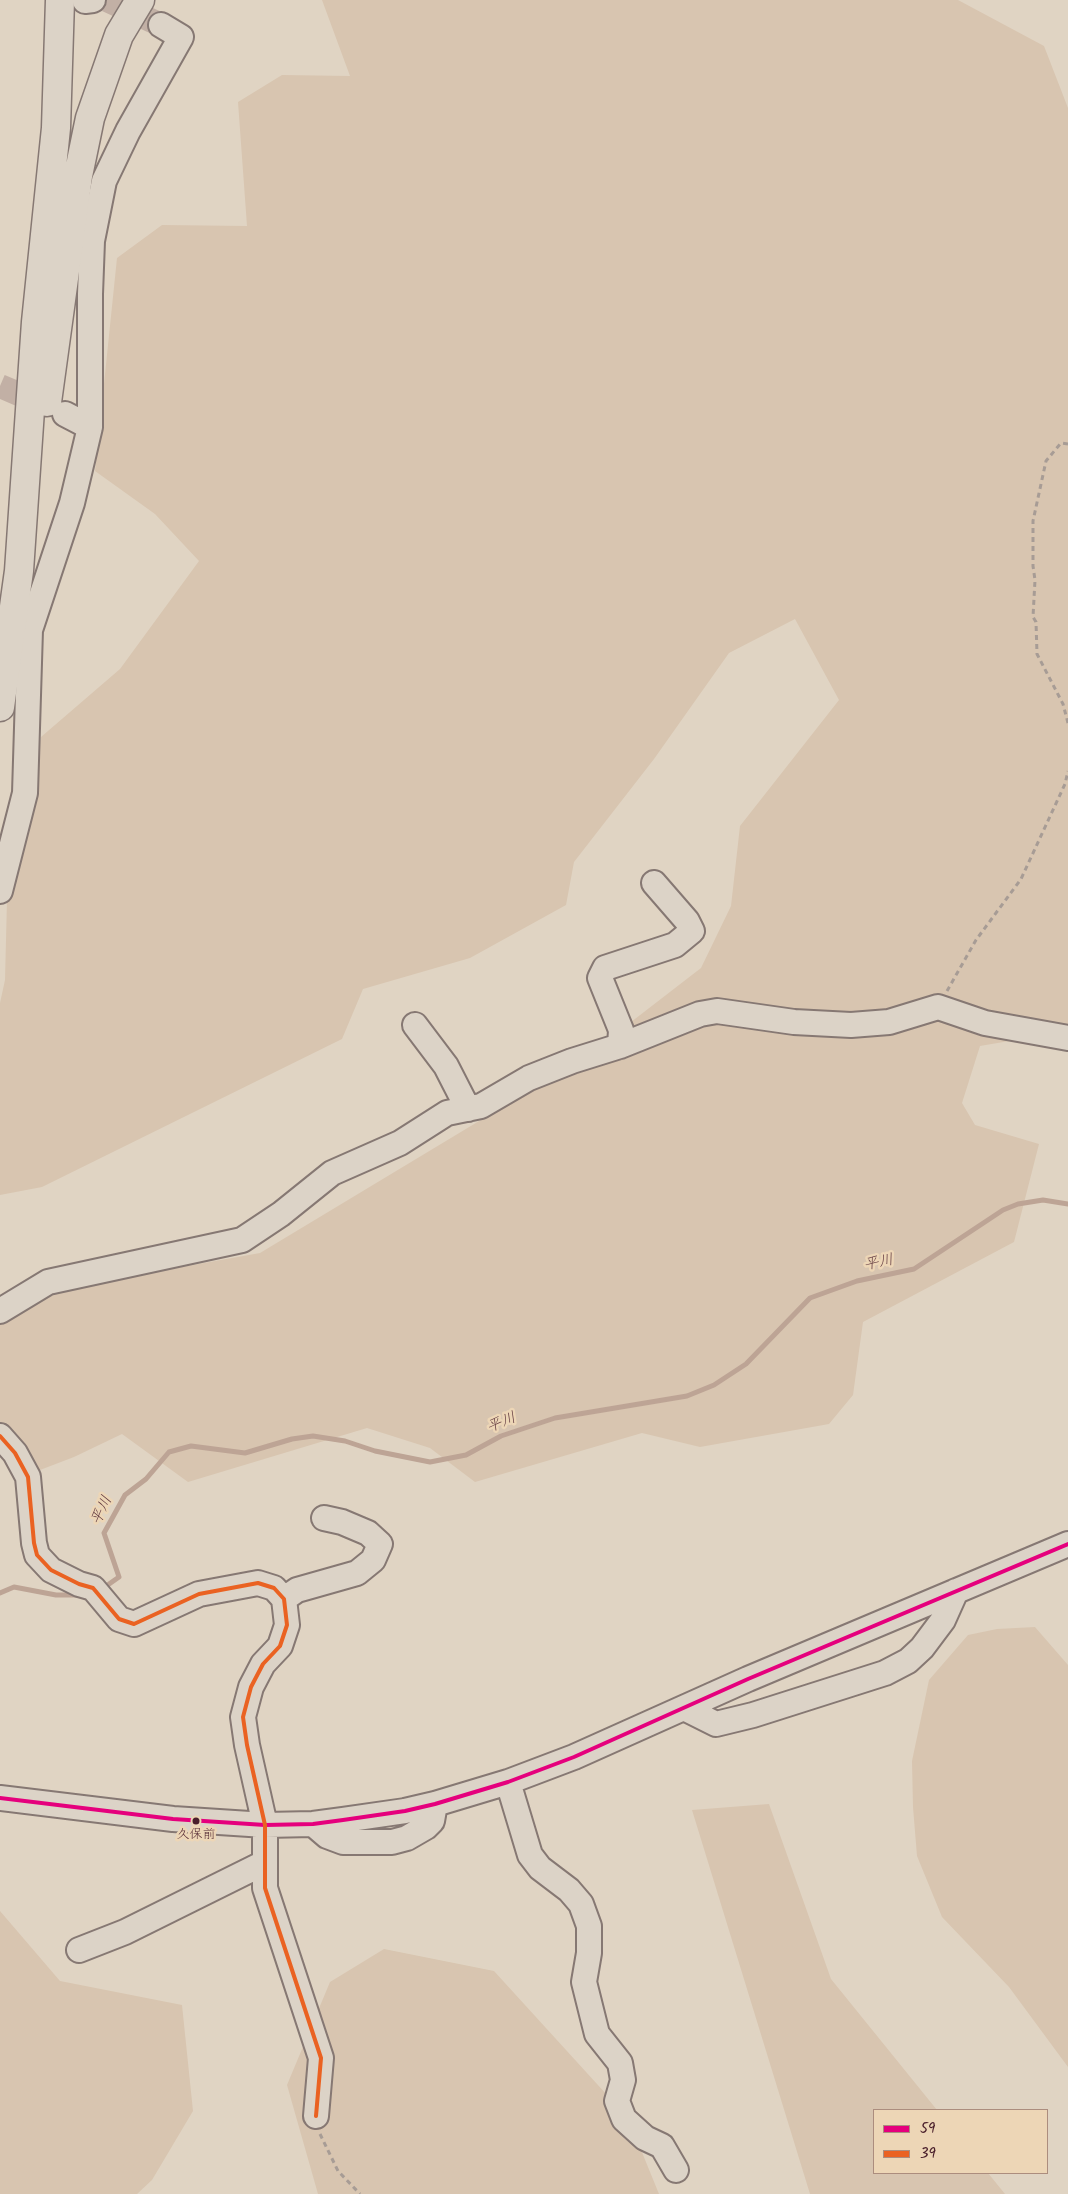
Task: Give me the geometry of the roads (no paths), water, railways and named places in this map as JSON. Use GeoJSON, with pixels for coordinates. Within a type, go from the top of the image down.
{"type":"FeatureCollection","features":[{"type":"Feature","properties":{"kind":"highway"},"geometry":{"type":"LineString","coordinates":[[0,707],[19,571],[36,322],[56,128],[60,0]]}},
{"type":"Feature","properties":{"kind":"highway"},"geometry":{"type":"LineString","coordinates":[[26,465],[42,443],[78,176],[90,118],[119,35],[140,0]]}},
{"type":"Feature","properties":{"kind":"street"},"geometry":{"type":"LineString","coordinates":[[85,0],[93,0]]}},
{"type":"Feature","properties":{"kind":"street"},"geometry":{"type":"LineString","coordinates":[[0,891],[25,794],[30,630],[72,503],[90,427],[92,241],[104,181],[128,131],[181,37],[161,25]]}},
{"type":"Feature","properties":{"kind":"street"},"geometry":{"type":"LineString","coordinates":[[65,414],[90,427]]}},
{"type":"Feature","properties":{"kind":"street"},"geometry":{"type":"LineString","coordinates":[[620,1046],[621,1030],[600,978],[605,968],[675,945],[692,931],[687,921],[654,883]]}},
{"type":"Feature","properties":{"kind":"street"},"geometry":{"type":"LineString","coordinates":[[0,1311],[48,1282],[242,1240],[281,1214],[332,1173],[400,1143],[446,1113],[480,1106],[529,1078],[572,1060],[620,1046],[700,1014],[717,1011],[794,1022],[851,1024],[888,1022],[938,1007],[985,1023],[1068,1038]]}},
{"type":"Feature","properties":{"kind":"street"},"geometry":{"type":"LineString","coordinates":[[415,1025],[446,1066],[468,1109]]}},
{"type":"Feature","properties":{"kind":"street"},"geometry":{"type":"LineString","coordinates":[[0,1436],[14,1453],[28,1477],[32,1525],[37,1555],[51,1570],[97,1592],[119,1619],[134,1624],[199,1594],[258,1582],[274,1588],[284,1599],[287,1625],[280,1646],[263,1664],[251,1687],[243,1717],[247,1745],[265,1825],[265,1888],[321,2058],[316,2116]]}},
{"type":"Feature","properties":{"kind":"street"},"geometry":{"type":"LineString","coordinates":[[284,1599],[297,1590],[357,1573],[373,1560],[380,1544],[368,1533],[342,1522],[324,1518]]}},
{"type":"Feature","properties":{"kind":"street"},"geometry":{"type":"LineString","coordinates":[[0,1798],[149,1817],[265,1825],[313,1824],[405,1811],[435,1804],[508,1782],[574,1757],[1068,1544]]}},
{"type":"Feature","properties":{"kind":"street"},"geometry":{"type":"LineString","coordinates":[[684,1708],[716,1724],[754,1715],[885,1673],[908,1661],[922,1648],[943,1620],[956,1591]]}},
{"type":"Feature","properties":{"kind":"street"},"geometry":{"type":"LineString","coordinates":[[508,1782],[530,1855],[540,1868],[569,1890],[581,1904],[589,1926],[589,1953],[584,1982],[597,2034],[620,2063],[622,2080],[617,2101],[624,2119],[645,2138],[662,2146],[676,2170]]}},
{"type":"Feature","properties":{"kind":"street"},"geometry":{"type":"LineString","coordinates":[[79,1950],[125,1932],[264,1863]]}},
{"type":"Feature","properties":{"kind":"waterway","name":"平川"},"geometry":{"type":"LineString","coordinates":[[102,1589],[119,1577],[104,1533],[125,1495],[146,1479],[169,1452],[191,1446],[245,1453],[292,1439],[313,1436],[345,1441],[375,1451],[430,1462],[466,1455],[501,1436],[555,1418],[687,1396],[714,1385],[746,1364],[810,1298],[857,1281],[914,1269],[1003,1210],[1018,1204],[1043,1200],[1068,1204]]}},
{"type":"Feature","properties":{"kind":"waterway","name":"平川"},"geometry":{"type":"LineString","coordinates":[[0,1593],[14,1587],[56,1595],[79,1595]]}},
{"type":"Feature","properties":{"kind":"tunnel"},"geometry":{"type":"LineString","coordinates":[[107,0],[161,25]]}},
{"type":"Feature","properties":{"kind":"tunnel"},"geometry":{"type":"LineString","coordinates":[[0,386],[47,406]]}},
{"type":"Feature","properties":{"kind":"place","name":"久保前"},"geometry":{"type":"Point","coordinates":[196,1821]}}]}
